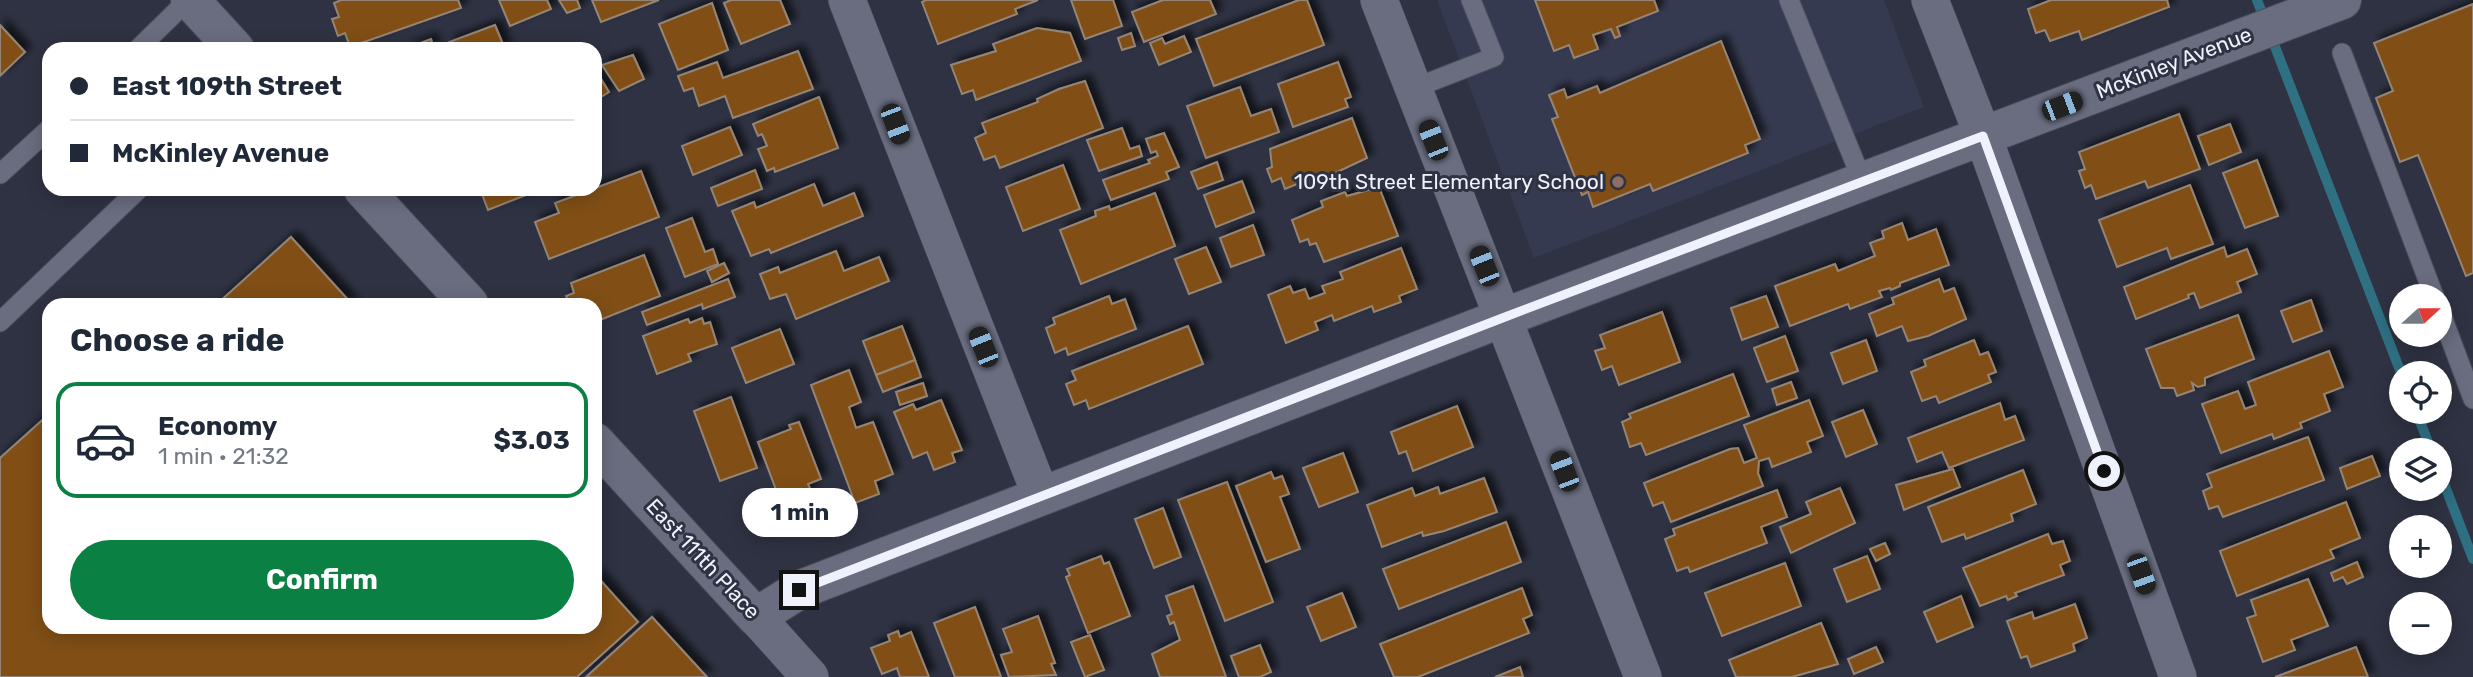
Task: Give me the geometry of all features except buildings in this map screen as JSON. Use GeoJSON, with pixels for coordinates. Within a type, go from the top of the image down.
{"type":"FeatureCollection","features":[{"type":"Feature","properties":{"kind":"street"},"geometry":{"type":"LineString","coordinates":[[189,0],[228,42]]}},
{"type":"Feature","properties":{"kind":"street"},"geometry":{"type":"LineString","coordinates":[[847,0],[1041,496]]}},
{"type":"Feature","properties":{"kind":"street"},"geometry":{"type":"LineString","coordinates":[[1379,0],[1412,89],[1505,317],[1643,677]]}},
{"type":"Feature","properties":{"kind":"street"},"geometry":{"type":"LineString","coordinates":[[1930,0],[1983,136],[2178,677]]}},
{"type":"Feature","properties":{"kind":"street","name":"McKinley Avenue"},"geometry":{"type":"LineString","coordinates":[[755,617],[799,590],[1862,180],[2341,0]]}},
{"type":"Feature","properties":{"kind":"street"},"geometry":{"type":"LineString","coordinates":[[369,196],[463,298]]}},
{"type":"Feature","properties":{"kind":"street","name":"East 111th Place"},"geometry":{"type":"LineString","coordinates":[[602,450],[810,677]]}},
{"type":"Feature","properties":{"kind":"lane"},"geometry":{"type":"LineString","coordinates":[[145,42],[189,0]]}},
{"type":"Feature","properties":{"kind":"lane"},"geometry":{"type":"LineString","coordinates":[[1412,89],[1494,57],[1471,0]]}},
{"type":"Feature","properties":{"kind":"lane"},"geometry":{"type":"LineString","coordinates":[[1788,0],[1862,180]]}},
{"type":"Feature","properties":{"kind":"lane"},"geometry":{"type":"LineString","coordinates":[[2342,53],[2429,284]]}},
{"type":"Feature","properties":{"kind":"lane"},"geometry":{"type":"LineString","coordinates":[[0,174],[42,135]]}},
{"type":"Feature","properties":{"kind":"lane"},"geometry":{"type":"LineString","coordinates":[[0,322],[132,196]]}},
{"type":"Feature","properties":{"kind":"lane"},"geometry":{"type":"LineString","coordinates":[[2452,342],[2473,399]]}},
{"type":"Feature","properties":{"kind":"shaded area","name":"109th Street Elementary School"},"geometry":{"type":"Polygon","coordinates":[[[1437,0],[1884,0],[1924,107],[1534,258],[1437,0]]]}},
{"type":"Feature","properties":{"kind":"waterway"},"geometry":{"type":"LineString","coordinates":[[2257,0],[2396,361]]}},
{"type":"Feature","properties":{"kind":"waterway"},"geometry":{"type":"LineString","coordinates":[[2421,424],[2426,438]]}},
{"type":"Feature","properties":{"kind":"waterway"},"geometry":{"type":"LineString","coordinates":[[2451,501],[2473,559]]}},
{"type":"Feature","properties":{"kind":"place","name":"109th Street Elementary School"},"geometry":{"type":"Point","coordinates":[1618,182]}},
{"type":"Feature","properties":{"kind":"route"},"geometry":{"type":"LineString","coordinates":[[799,590],[1862,180],[1983,136],[2104,471]]}}]}
